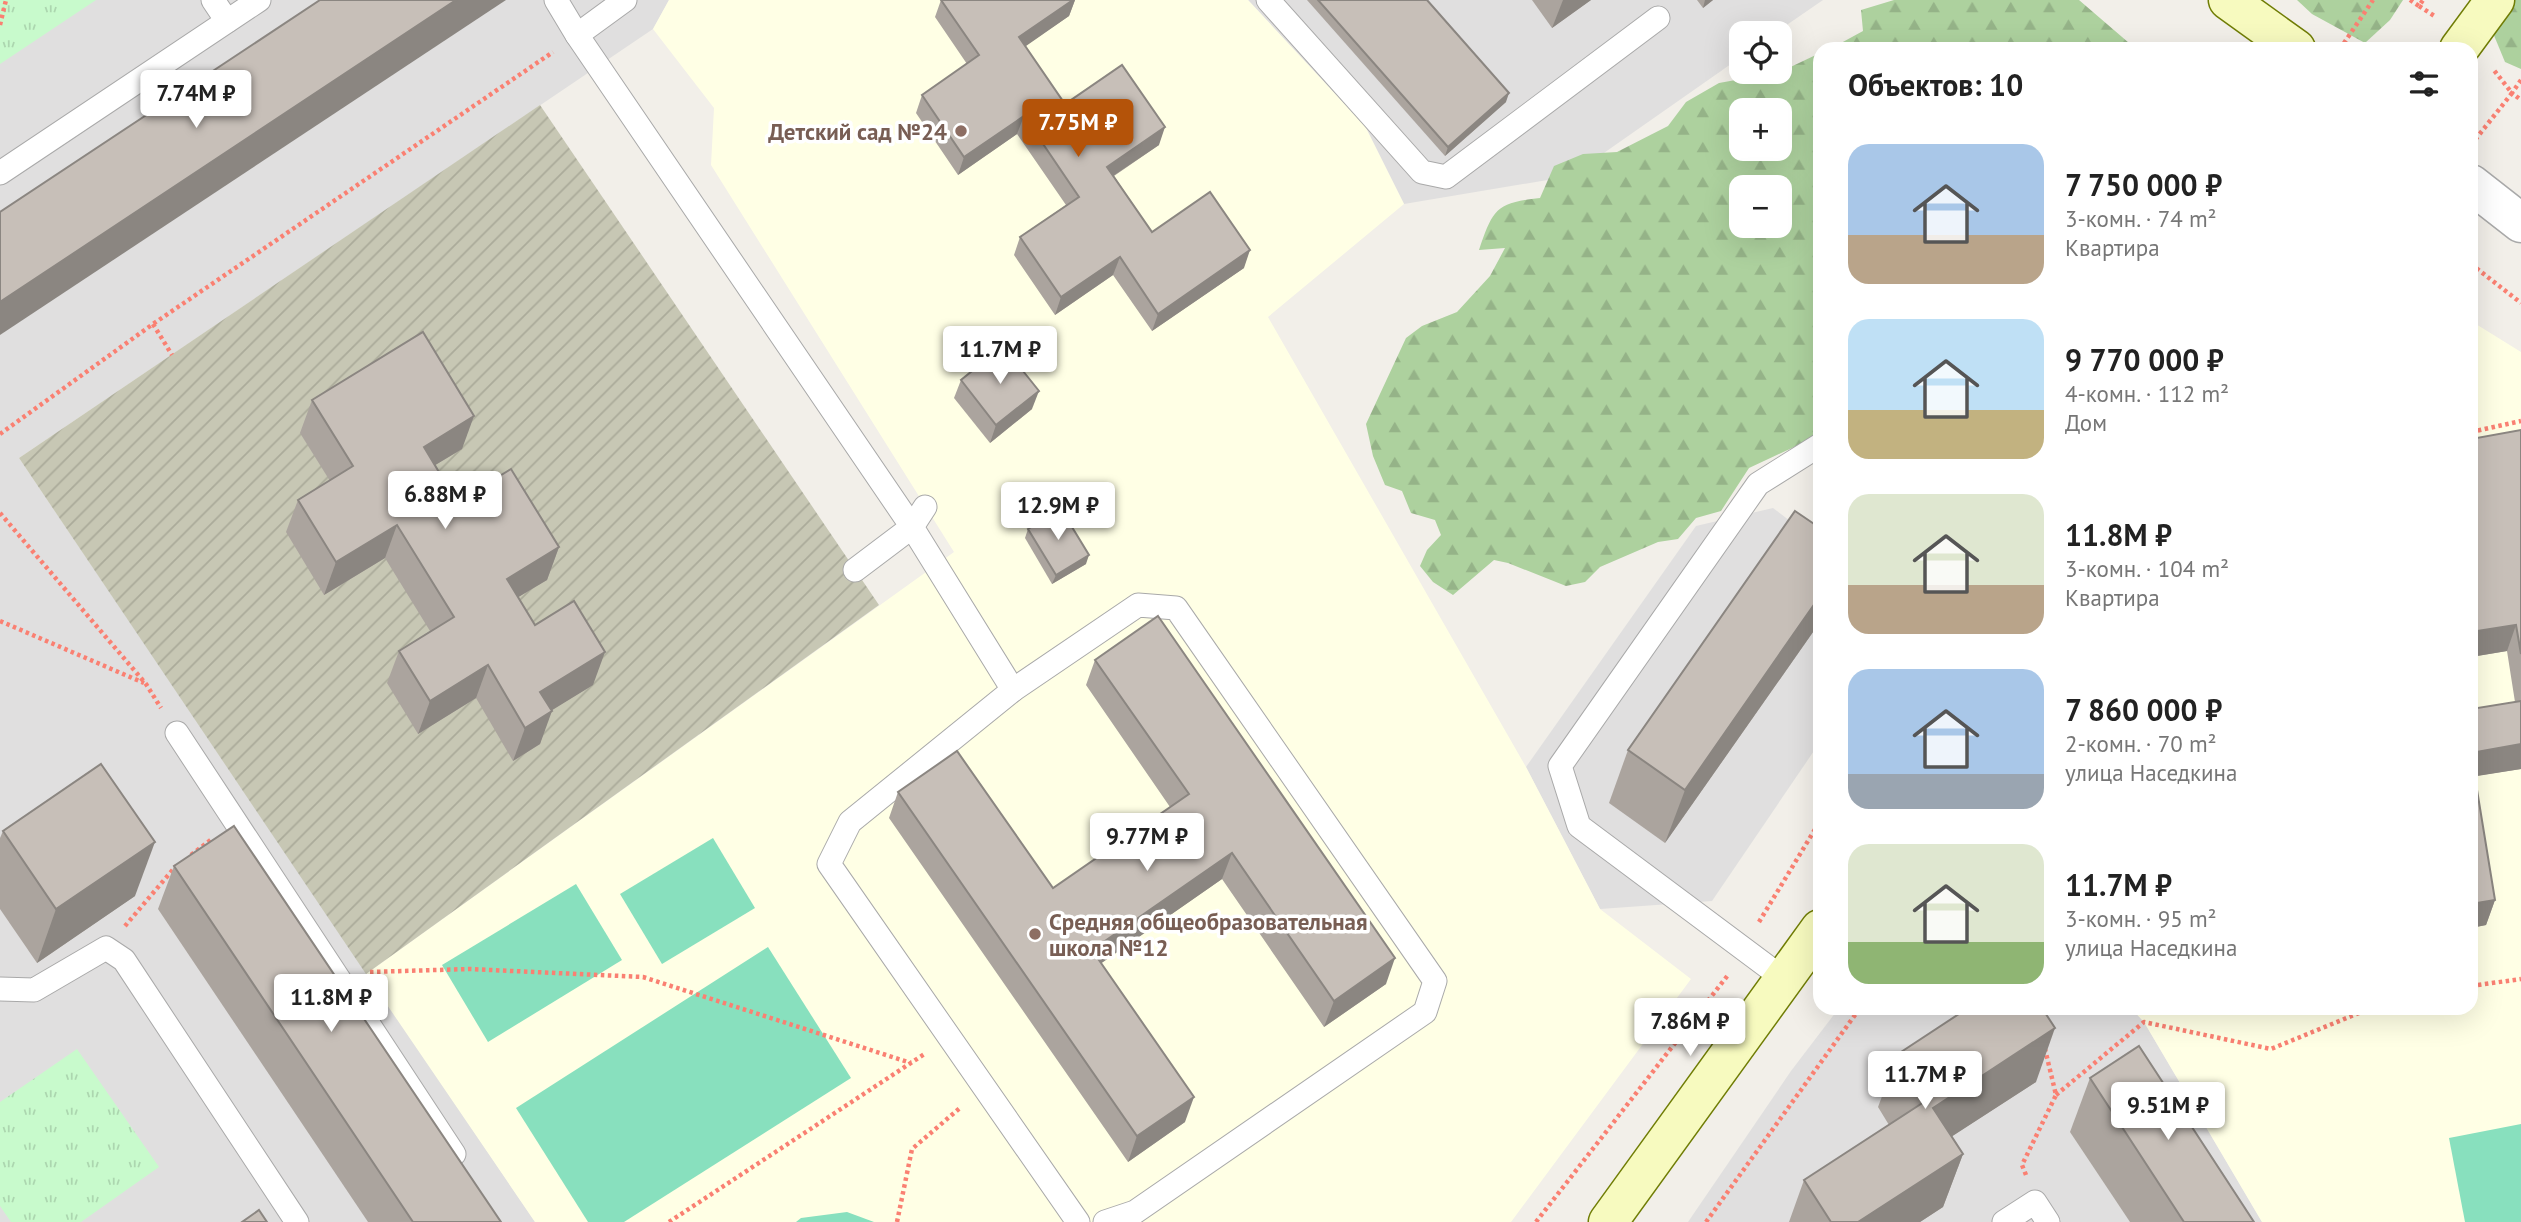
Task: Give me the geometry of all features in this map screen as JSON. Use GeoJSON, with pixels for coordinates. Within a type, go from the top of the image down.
{"type":"FeatureCollection","features":[{"type":"Feature","properties":{"kind":"main road"},"geometry":{"type":"LineString","coordinates":[[2228,0],[2286,42]]}},
{"type":"Feature","properties":{"kind":"main road"},"geometry":{"type":"LineString","coordinates":[[2464,42],[2495,0]]}},
{"type":"Feature","properties":{"kind":"main road"},"geometry":{"type":"LineString","coordinates":[[1608,1222],[1813,939]]}},
{"type":"Feature","properties":{"kind":"street"},"geometry":{"type":"LineString","coordinates":[[2478,189],[2521,223]]}},
{"type":"Feature","properties":{"kind":"lane"},"geometry":{"type":"LineString","coordinates":[[213,0],[227,21]]}},
{"type":"Feature","properties":{"kind":"lane"},"geometry":{"type":"LineString","coordinates":[[0,173],[259,0]]}},
{"type":"Feature","properties":{"kind":"lane"},"geometry":{"type":"LineString","coordinates":[[556,0],[577,36],[912,527],[1013,690]]}},
{"type":"Feature","properties":{"kind":"lane"},"geometry":{"type":"LineString","coordinates":[[577,36],[625,0]]}},
{"type":"Feature","properties":{"kind":"lane"},"geometry":{"type":"LineString","coordinates":[[1268,0],[1422,172],[1446,177],[1658,18]]}},
{"type":"Feature","properties":{"kind":"lane"},"geometry":{"type":"LineString","coordinates":[[1784,979],[1579,826],[1560,766],[1758,484],[1813,449]]}},
{"type":"Feature","properties":{"kind":"lane"},"geometry":{"type":"LineString","coordinates":[[855,570],[912,527],[925,507]]}},
{"type":"Feature","properties":{"kind":"lane"},"geometry":{"type":"LineString","coordinates":[[1078,1222],[829,864],[850,822],[1013,690],[1138,605],[1177,608],[1435,981],[1425,1012],[1135,1212],[1105,1222]]}},
{"type":"Feature","properties":{"kind":"lane"},"geometry":{"type":"LineString","coordinates":[[177,733],[470,1177]]}},
{"type":"Feature","properties":{"kind":"lane"},"geometry":{"type":"LineString","coordinates":[[0,989],[34,989],[106,947],[124,960],[297,1222]]}},
{"type":"Feature","properties":{"kind":"lane"},"geometry":{"type":"LineString","coordinates":[[2004,1222],[2035,1202],[2049,1222]]}},
{"type":"Feature","properties":{"kind":"path"},"geometry":{"type":"LineString","coordinates":[[0,25],[6,0]]}},
{"type":"Feature","properties":{"kind":"path"},"geometry":{"type":"LineString","coordinates":[[2345,42],[2373,0]]}},
{"type":"Feature","properties":{"kind":"path"},"geometry":{"type":"LineString","coordinates":[[2410,0],[2419,6],[2423,0]]}},
{"type":"Feature","properties":{"kind":"path"},"geometry":{"type":"LineString","coordinates":[[0,433],[153,324],[577,36]]}},
{"type":"Feature","properties":{"kind":"path"},"geometry":{"type":"LineString","coordinates":[[2521,80],[2512,93],[2521,100]]}},
{"type":"Feature","properties":{"kind":"path"},"geometry":{"type":"LineString","coordinates":[[2478,269],[2521,303]]}},
{"type":"Feature","properties":{"kind":"path"},"geometry":{"type":"LineString","coordinates":[[153,324],[172,355]]}},
{"type":"Feature","properties":{"kind":"path"},"geometry":{"type":"LineString","coordinates":[[2478,430],[2521,421]]}},
{"type":"Feature","properties":{"kind":"path"},"geometry":{"type":"LineString","coordinates":[[0,513],[146,684],[177,733]]}},
{"type":"Feature","properties":{"kind":"path"},"geometry":{"type":"LineString","coordinates":[[0,621],[146,684]]}},
{"type":"Feature","properties":{"kind":"path"},"geometry":{"type":"LineString","coordinates":[[106,947],[175,866],[234,823]]}},
{"type":"Feature","properties":{"kind":"path"},"geometry":{"type":"LineString","coordinates":[[1536,1222],[1727,978],[1813,833]]}},
{"type":"Feature","properties":{"kind":"path"},"geometry":{"type":"LineString","coordinates":[[334,972],[468,969],[643,978],[911,1063]]}},
{"type":"Feature","properties":{"kind":"path"},"geometry":{"type":"LineString","coordinates":[[2478,985],[2521,979]]}},
{"type":"Feature","properties":{"kind":"path"},"geometry":{"type":"LineString","coordinates":[[1706,1222],[1855,1015]]}},
{"type":"Feature","properties":{"kind":"path"},"geometry":{"type":"LineString","coordinates":[[2035,1202],[2022,1165],[2056,1095],[2144,1021],[2271,1049],[2354,1015]]}},
{"type":"Feature","properties":{"kind":"path"},"geometry":{"type":"LineString","coordinates":[[669,1222],[950,1038]]}},
{"type":"Feature","properties":{"kind":"path"},"geometry":{"type":"LineString","coordinates":[[2045,1045],[2056,1095]]}},
{"type":"Feature","properties":{"kind":"path"},"geometry":{"type":"LineString","coordinates":[[897,1222],[912,1149],[984,1087]]}},
{"type":"Feature","properties":{"kind":"shaded area"},"geometry":{"type":"Polygon","coordinates":[[[0,0],[669,0],[653,29],[19,458],[535,1222],[0,1222],[0,0]]]}},
{"type":"Feature","properties":{"kind":"shaded area"},"geometry":{"type":"Polygon","coordinates":[[[669,0],[1248,0],[1365,126],[1404,204],[1268,317],[1526,767],[1600,909],[1691,979],[1511,1222],[535,1222],[366,974],[954,552],[711,165],[714,108],[653,29],[669,0]]]}},
{"type":"Feature","properties":{"kind":"shaded area"},"geometry":{"type":"Polygon","coordinates":[[[1248,0],[1823,0],[1792,21],[1729,21],[1729,65],[1571,176],[1404,204],[1365,126],[1248,0]]]}},
{"type":"Feature","properties":{"kind":"shaded area"},"geometry":{"type":"Polygon","coordinates":[[[540,105],[879,605],[366,974],[19,458],[540,105]]]}},
{"type":"Feature","properties":{"kind":"shaded area"},"geometry":{"type":"Polygon","coordinates":[[[2478,325],[2521,352],[2521,1222],[2262,1222],[2138,1015],[2478,1015],[2478,325]]]}},
{"type":"Feature","properties":{"kind":"shaded area"},"geometry":{"type":"Polygon","coordinates":[[[1773,508],[1813,539],[1813,752],[1712,901],[1600,909],[1526,767],[1696,526],[1773,508]]]}},
{"type":"Feature","properties":{"kind":"shaded area"},"geometry":{"type":"Polygon","coordinates":[[[1834,1015],[2138,1015],[2262,1222],[1688,1222],[1791,1071],[1834,1015]]]}},
{"type":"Feature","properties":{"kind":"green space"},"geometry":{"type":"Polygon","coordinates":[[[0,0],[96,0],[0,64],[0,0]]]}},
{"type":"Feature","properties":{"kind":"green space"},"geometry":{"type":"Polygon","coordinates":[[[1894,0],[2079,0],[2128,42],[1843,42],[1863,31],[1861,10],[1894,0]]]}},
{"type":"Feature","properties":{"kind":"green space"},"geometry":{"type":"Polygon","coordinates":[[[2297,0],[2403,0],[2390,20],[2366,42],[2312,14],[2297,0]]]}},
{"type":"Feature","properties":{"kind":"green space"},"geometry":{"type":"Polygon","coordinates":[[[2509,0],[2521,0],[2521,69],[2505,62],[2488,21],[2509,0]]]}},
{"type":"Feature","properties":{"kind":"green space"},"geometry":{"type":"Polygon","coordinates":[[[1813,56],[1813,438],[1749,468],[1721,511],[1696,518],[1678,539],[1658,542],[1600,567],[1585,582],[1566,586],[1494,560],[1453,595],[1433,582],[1420,566],[1427,550],[1441,535],[1435,520],[1411,513],[1402,491],[1385,485],[1373,456],[1366,424],[1406,338],[1422,326],[1457,312],[1490,276],[1505,248],[1479,250],[1488,226],[1498,211],[1513,203],[1540,198],[1554,166],[1583,154],[1617,152],[1668,126],[1686,102],[1719,83],[1729,81],[1729,84],[1792,84],[1792,66],[1813,56]]]}},
{"type":"Feature","properties":{"kind":"green space"},"geometry":{"type":"Polygon","coordinates":[[[713,838],[755,908],[662,964],[620,894],[713,838]]]}},
{"type":"Feature","properties":{"kind":"green space"},"geometry":{"type":"Polygon","coordinates":[[[576,884],[622,960],[488,1042],[442,965],[576,884]]]}},
{"type":"Feature","properties":{"kind":"green space"},"geometry":{"type":"Polygon","coordinates":[[[768,947],[851,1078],[624,1222],[588,1222],[516,1108],[768,947]]]}},
{"type":"Feature","properties":{"kind":"green space"},"geometry":{"type":"Polygon","coordinates":[[[77,1049],[159,1167],[81,1222],[11,1222],[0,1206],[0,1102],[77,1049]]]}},
{"type":"Feature","properties":{"kind":"green space"},"geometry":{"type":"Polygon","coordinates":[[[2521,1124],[2521,1222],[2465,1222],[2449,1138],[2521,1124]]]}},
{"type":"Feature","properties":{"kind":"green space"},"geometry":{"type":"Polygon","coordinates":[[[847,1212],[874,1222],[796,1222],[801,1218],[847,1212]]]}},
{"type":"Feature","properties":{"kind":"building"},"geometry":{"type":"Polygon","coordinates":[[[320,0],[456,0],[0,302],[0,212],[320,0]]]}},
{"type":"Feature","properties":{"kind":"building"},"geometry":{"type":"Polygon","coordinates":[[[941,0],[1073,0],[1019,37],[1065,104],[1122,65],[1165,127],[1107,167],[1152,232],[1210,192],[1250,250],[1158,314],[1120,257],[1061,297],[1020,237],[1079,197],[1024,116],[964,157],[922,95],[979,55],[941,0]]]}},
{"type":"Feature","properties":{"kind":"building"},"geometry":{"type":"Polygon","coordinates":[[[1318,0],[1427,0],[1509,93],[1448,147],[1318,0]]]}},
{"type":"Feature","properties":{"kind":"building"},"geometry":{"type":"Polygon","coordinates":[[[423,332],[474,416],[424,447],[457,502],[511,469],[559,547],[507,579],[535,625],[574,601],[605,652],[540,692],[552,711],[525,728],[488,665],[430,701],[399,651],[454,617],[397,525],[336,562],[298,500],[353,466],[312,400],[423,332]]]}},
{"type":"Feature","properties":{"kind":"building"},"geometry":{"type":"Polygon","coordinates":[[[1003,346],[1039,391],[996,425],[961,380],[1003,346]]]}},
{"type":"Feature","properties":{"kind":"building"},"geometry":{"type":"Polygon","coordinates":[[[2521,430],[2521,654],[2516,625],[2478,631],[2478,438],[2521,430]]]}},
{"type":"Feature","properties":{"kind":"building"},"geometry":{"type":"Polygon","coordinates":[[[1061,509],[1089,555],[1056,575],[1028,529],[1061,509]]]}},
{"type":"Feature","properties":{"kind":"building"},"geometry":{"type":"Polygon","coordinates":[[[1795,511],[1813,523],[1813,606],[1685,790],[1628,750],[1795,511]]]}},
{"type":"Feature","properties":{"kind":"building"},"geometry":{"type":"Polygon","coordinates":[[[1158,616],[1395,958],[1334,1001],[1232,853],[1092,950],[1194,1097],[1137,1136],[898,792],[957,751],[1053,888],[1189,794],[1095,660],[1158,616]]]}},
{"type":"Feature","properties":{"kind":"building"},"geometry":{"type":"Polygon","coordinates":[[[2521,701],[2521,744],[2478,752],[2478,708],[2521,701]]]}},
{"type":"Feature","properties":{"kind":"building"},"geometry":{"type":"Polygon","coordinates":[[[101,764],[155,842],[56,909],[3,831],[101,764]]]}},
{"type":"Feature","properties":{"kind":"building"},"geometry":{"type":"Polygon","coordinates":[[[2478,796],[2495,900],[2478,903],[2478,796]]]}},
{"type":"Feature","properties":{"kind":"building"},"geometry":{"type":"Polygon","coordinates":[[[234,826],[501,1222],[413,1222],[174,866],[234,826]]]}},
{"type":"Feature","properties":{"kind":"building"},"geometry":{"type":"Polygon","coordinates":[[[1957,1015],[2047,1015],[2055,1028],[1933,1108],[1963,1154],[1858,1222],[1831,1222],[1804,1180],[1927,1100],[1898,1054],[1957,1015]]]}},
{"type":"Feature","properties":{"kind":"building"},"geometry":{"type":"Polygon","coordinates":[[[2139,1046],[2254,1222],[2184,1222],[2090,1078],[2139,1046]]]}},
{"type":"Feature","properties":{"kind":"building"},"geometry":{"type":"Polygon","coordinates":[[[259,1210],[267,1222],[242,1222],[259,1210]]]}},
{"type":"Feature","properties":{"kind":"place","name":"Детский сад №24"},"geometry":{"type":"Point","coordinates":[961,131]}},
{"type":"Feature","properties":{"kind":"place","name":"Средняя общеобразовательная школа №12"},"geometry":{"type":"Point","coordinates":[1035,934]}}]}
